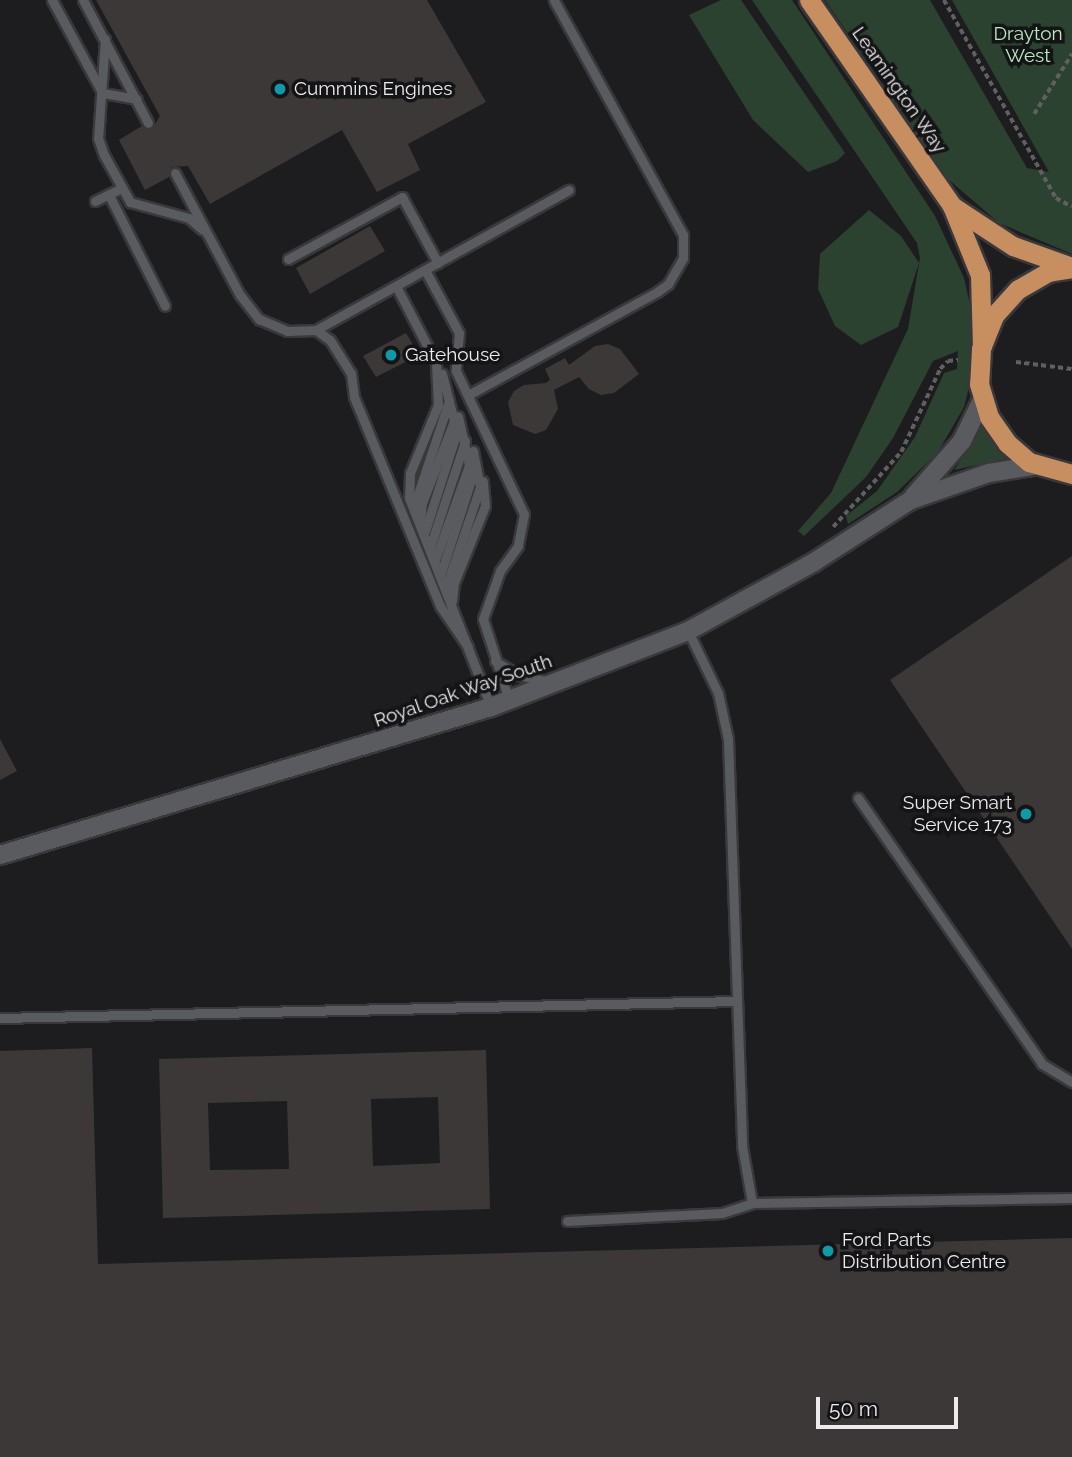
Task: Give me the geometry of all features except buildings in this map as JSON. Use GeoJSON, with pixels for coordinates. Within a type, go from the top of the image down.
{"type":"FeatureCollection","features":[{"type":"Feature","properties":{"kind":"highway","name":"Leamington Way"},"geometry":{"type":"LineString","coordinates":[[809,0],[952,206],[980,275],[982,346]]}},
{"type":"Feature","properties":{"kind":"highway","name":"Leamington Way"},"geometry":{"type":"LineString","coordinates":[[952,206],[1013,246],[1072,268]]}},
{"type":"Feature","properties":{"kind":"highway"},"geometry":{"type":"LineString","coordinates":[[1072,268],[1048,272],[1018,289],[994,316],[982,346],[979,384],[989,417],[1007,443],[1038,465],[1072,474]]}},
{"type":"Feature","properties":{"kind":"street","name":"Royal Oak Way South"},"geometry":{"type":"LineString","coordinates":[[911,500],[962,441],[983,398]]}},
{"type":"Feature","properties":{"kind":"street","name":"Royal Oak Way South"},"geometry":{"type":"LineString","coordinates":[[0,855],[491,707],[688,631],[814,562],[911,500],[989,473],[1038,465]]}},
{"type":"Feature","properties":{"kind":"lane"},"geometry":{"type":"LineString","coordinates":[[52,0],[103,93]]}},
{"type":"Feature","properties":{"kind":"lane"},"geometry":{"type":"LineString","coordinates":[[83,0],[149,123]]}},
{"type":"Feature","properties":{"kind":"lane"},"geometry":{"type":"LineString","coordinates":[[467,395],[657,292],[668,284],[682,258],[683,235],[554,0]]}},
{"type":"Feature","properties":{"kind":"lane"},"geometry":{"type":"LineString","coordinates":[[104,39],[103,93],[98,138],[121,188],[138,208],[189,218],[212,243]]}},
{"type":"Feature","properties":{"kind":"lane"},"geometry":{"type":"LineString","coordinates":[[103,93],[136,99]]}},
{"type":"Feature","properties":{"kind":"lane"},"geometry":{"type":"LineString","coordinates":[[175,173],[240,295],[259,319],[286,331],[316,330],[569,190]]}},
{"type":"Feature","properties":{"kind":"lane"},"geometry":{"type":"LineString","coordinates":[[95,201],[121,188]]}},
{"type":"Feature","properties":{"kind":"lane"},"geometry":{"type":"LineString","coordinates":[[109,195],[165,306]]}},
{"type":"Feature","properties":{"kind":"lane"},"geometry":{"type":"LineString","coordinates":[[288,259],[402,197],[438,263]]}},
{"type":"Feature","properties":{"kind":"lane"},"geometry":{"type":"LineString","coordinates":[[425,270],[459,333],[456,371],[524,514],[518,546],[500,571],[483,619],[509,700]]}},
{"type":"Feature","properties":{"kind":"lane"},"geometry":{"type":"LineString","coordinates":[[396,286],[442,374],[474,457],[486,501],[452,589],[453,608]]}},
{"type":"Feature","properties":{"kind":"lane"},"geometry":{"type":"LineString","coordinates":[[316,330],[330,340],[351,373],[354,397],[440,606],[468,647]]}},
{"type":"Feature","properties":{"kind":"lane"},"geometry":{"type":"LineString","coordinates":[[436,363],[438,405],[407,486],[426,542],[491,707]]}},
{"type":"Feature","properties":{"kind":"lane"},"geometry":{"type":"LineString","coordinates":[[416,515],[415,496],[449,407],[442,374]]}},
{"type":"Feature","properties":{"kind":"lane"},"geometry":{"type":"LineString","coordinates":[[421,528],[422,503],[453,425],[448,390]]}},
{"type":"Feature","properties":{"kind":"lane"},"geometry":{"type":"LineString","coordinates":[[426,542],[427,517],[459,434],[453,403]]}},
{"type":"Feature","properties":{"kind":"lane"},"geometry":{"type":"LineString","coordinates":[[432,555],[431,536],[465,447],[458,416]]}},
{"type":"Feature","properties":{"kind":"lane"},"geometry":{"type":"LineString","coordinates":[[437,568],[438,543],[469,465],[464,429]]}},
{"type":"Feature","properties":{"kind":"lane"},"geometry":{"type":"LineString","coordinates":[[442,581],[443,556],[475,473],[469,443]]}},
{"type":"Feature","properties":{"kind":"lane"},"geometry":{"type":"LineString","coordinates":[[448,595],[447,576],[481,487],[474,457]]}},
{"type":"Feature","properties":{"kind":"lane"},"geometry":{"type":"LineString","coordinates":[[688,631],[718,693],[727,739],[742,1146],[752,1203]]}},
{"type":"Feature","properties":{"kind":"lane"},"geometry":{"type":"LineString","coordinates":[[494,660],[517,675],[559,680]]}},
{"type":"Feature","properties":{"kind":"lane"},"geometry":{"type":"LineString","coordinates":[[858,798],[1042,1064],[1072,1082]]}},
{"type":"Feature","properties":{"kind":"lane"},"geometry":{"type":"LineString","coordinates":[[0,1018],[737,1000]]}},
{"type":"Feature","properties":{"kind":"lane"},"geometry":{"type":"LineString","coordinates":[[567,1221],[722,1213],[752,1203],[1072,1198]]}},
{"type":"Feature","properties":{"kind":"path"},"geometry":{"type":"LineString","coordinates":[[944,0],[1056,198],[1072,207]]}},
{"type":"Feature","properties":{"kind":"path"},"geometry":{"type":"LineString","coordinates":[[1034,114],[1072,54]]}},
{"type":"Feature","properties":{"kind":"path"},"geometry":{"type":"LineString","coordinates":[[814,562],[825,537],[901,452],[940,369],[948,361],[958,360]]}},
{"type":"Feature","properties":{"kind":"path"},"geometry":{"type":"LineString","coordinates":[[1016,362],[1072,369]]}},
{"type":"Feature","properties":{"kind":"green space"},"geometry":{"type":"Polygon","coordinates":[[[721,0],[741,0],[845,153],[837,161],[808,172],[753,120],[689,15],[721,0]]]}},
{"type":"Feature","properties":{"kind":"green space"},"geometry":{"type":"Polygon","coordinates":[[[752,0],[792,0],[935,216],[964,278],[972,314],[970,383],[964,407],[938,452],[897,492],[848,524],[846,516],[877,491],[915,437],[944,373],[957,369],[958,351],[933,361],[893,438],[866,477],[804,536],[798,531],[831,493],[908,329],[920,258],[917,243],[752,0]]]}},
{"type":"Feature","properties":{"kind":"green space","name":"Drayton West"},"geometry":{"type":"Polygon","coordinates":[[[825,0],[930,0],[1027,168],[1049,172],[952,0],[1072,0],[1072,254],[999,223],[948,179],[825,0]]]}},
{"type":"Feature","properties":{"kind":"green space"},"geometry":{"type":"Polygon","coordinates":[[[869,210],[901,236],[919,263],[898,327],[861,345],[835,326],[818,289],[820,254],[869,210]]]}},
{"type":"Feature","properties":{"kind":"green space"},"geometry":{"type":"Polygon","coordinates":[[[982,422],[1009,458],[954,470],[973,443],[982,422]]]}},
{"type":"Feature","properties":{"kind":"place","name":"Cummins Engines"},"geometry":{"type":"Point","coordinates":[280,89]}},
{"type":"Feature","properties":{"kind":"place","name":"Gatehouse"},"geometry":{"type":"Point","coordinates":[391,355]}},
{"type":"Feature","properties":{"kind":"place","name":"Super Smart Service 173"},"geometry":{"type":"Point","coordinates":[1026,814]}},
{"type":"Feature","properties":{"kind":"place","name":"Ford Parts Distribution Centre"},"geometry":{"type":"Point","coordinates":[828,1251]}}]}
